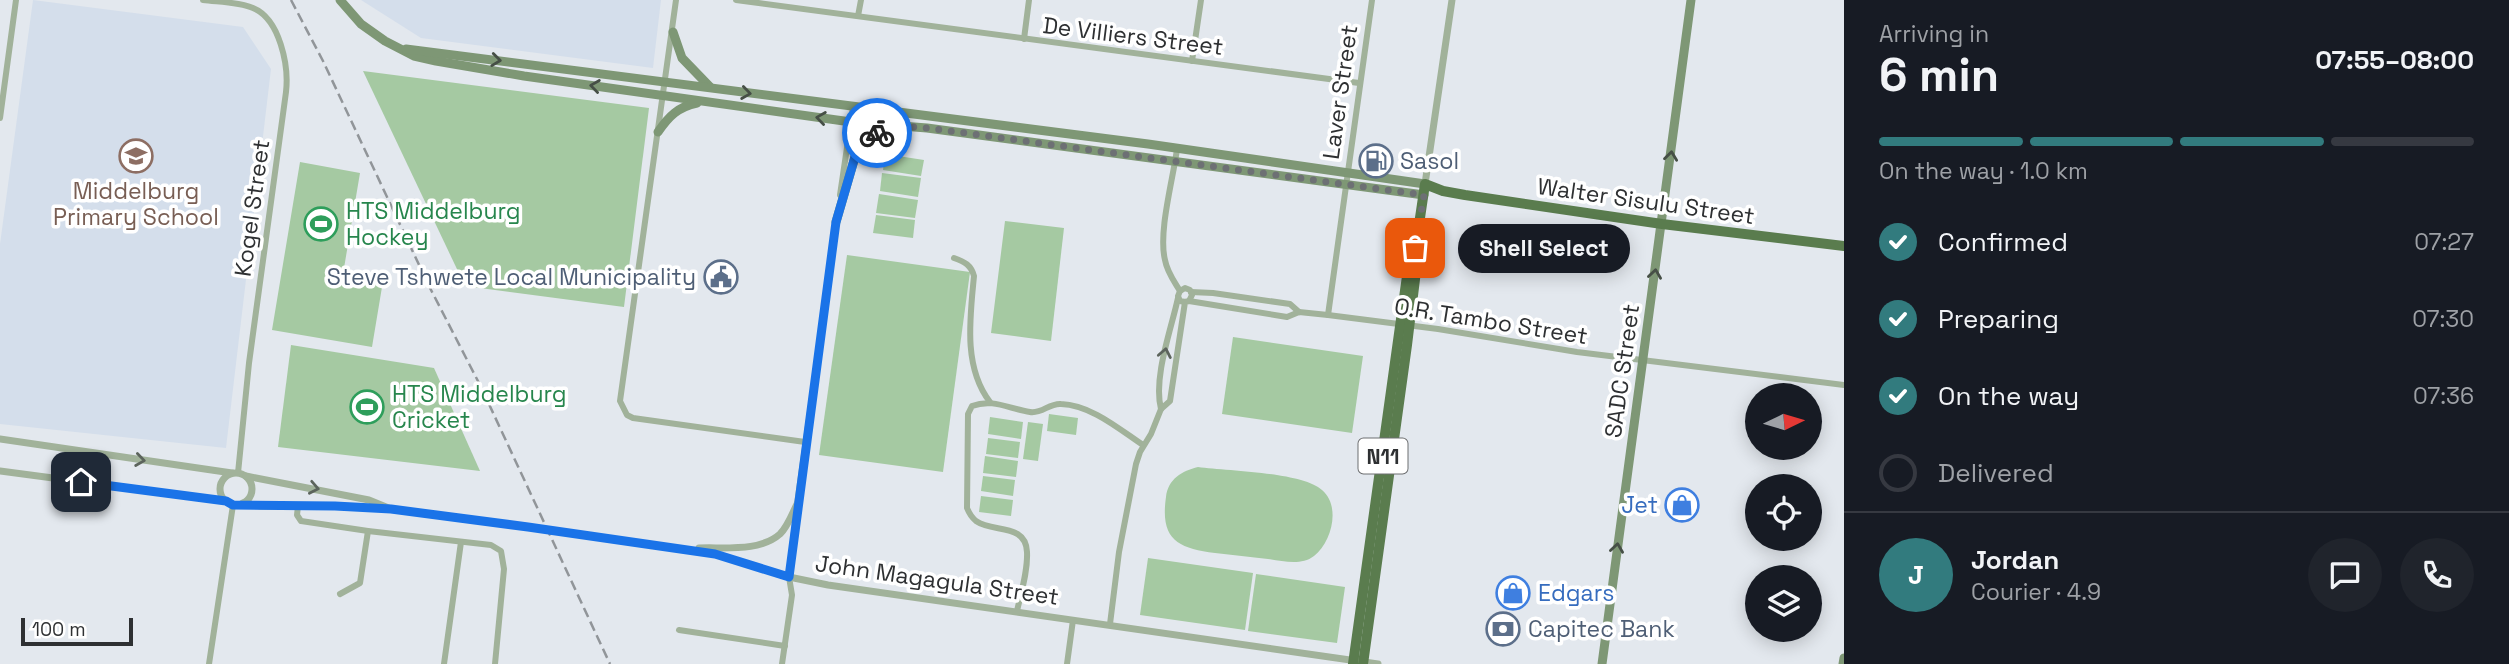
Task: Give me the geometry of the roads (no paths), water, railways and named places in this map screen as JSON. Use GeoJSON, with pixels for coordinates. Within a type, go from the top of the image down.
{"type":"FeatureCollection","features":[{"type":"Feature","properties":{"kind":"highway","name":"Walter Sisulu Street"},"geometry":{"type":"LineString","coordinates":[[1425,184],[1443,191],[1662,224],[1844,246]]}},
{"type":"Feature","properties":{"kind":"highway","name":"N11"},"geometry":{"type":"LineString","coordinates":[[1358,663],[1405,325],[1416,271],[1415,248],[1425,184]]}},
{"type":"Feature","properties":{"kind":"highway","name":"Walter Sisulu Street"},"geometry":{"type":"LineString","coordinates":[[1424,195],[1443,191]]}},
{"type":"Feature","properties":{"kind":"main road"},"geometry":{"type":"LineString","coordinates":[[340,0],[361,24],[385,41],[414,56],[436,61],[851,122],[928,128],[1424,195]]}},
{"type":"Feature","properties":{"kind":"main road","name":"SADC Street"},"geometry":{"type":"LineString","coordinates":[[1602,664],[1691,0]]}},
{"type":"Feature","properties":{"kind":"main road"},"geometry":{"type":"LineString","coordinates":[[673,32],[682,58],[712,88]]}},
{"type":"Feature","properties":{"kind":"main road"},"geometry":{"type":"LineString","coordinates":[[404,49],[929,116],[1425,184]]}},
{"type":"Feature","properties":{"kind":"main road"},"geometry":{"type":"LineString","coordinates":[[658,132],[673,113],[684,106],[705,102]]}},
{"type":"Feature","properties":{"kind":"main road"},"geometry":{"type":"LineString","coordinates":[[928,128],[929,116]]}},
{"type":"Feature","properties":{"kind":"main road"},"geometry":{"type":"LineString","coordinates":[[836,222],[857,150],[862,142],[871,135],[899,126]]}},
{"type":"Feature","properties":{"kind":"main road"},"geometry":{"type":"LineString","coordinates":[[1044,145],[1045,132]]}},
{"type":"Feature","properties":{"kind":"main road"},"geometry":{"type":"LineString","coordinates":[[1843,664],[1844,658]]}},
{"type":"Feature","properties":{"kind":"street"},"geometry":{"type":"LineString","coordinates":[[0,118],[16,0]]}},
{"type":"Feature","properties":{"kind":"street","name":"Kogel Street"},"geometry":{"type":"LineString","coordinates":[[204,0],[245,6],[258,11],[278,37],[287,72],[235,473]]}},
{"type":"Feature","properties":{"kind":"street"},"geometry":{"type":"LineString","coordinates":[[676,0],[621,395],[624,410],[634,418],[805,442]]}},
{"type":"Feature","properties":{"kind":"street","name":"De Villiers Street"},"geometry":{"type":"LineString","coordinates":[[736,0],[1359,83]]}},
{"type":"Feature","properties":{"kind":"street"},"geometry":{"type":"LineString","coordinates":[[858,16],[860,0]]}},
{"type":"Feature","properties":{"kind":"street"},"geometry":{"type":"LineString","coordinates":[[1024,39],[1029,0]]}},
{"type":"Feature","properties":{"kind":"street"},"geometry":{"type":"LineString","coordinates":[[1192,61],[1201,0]]}},
{"type":"Feature","properties":{"kind":"street","name":"Laver Street"},"geometry":{"type":"LineString","coordinates":[[1328,315],[1371,0]]}},
{"type":"Feature","properties":{"kind":"street"},"geometry":{"type":"LineString","coordinates":[[1425,184],[1452,0]]}},
{"type":"Feature","properties":{"kind":"street"},"geometry":{"type":"LineString","coordinates":[[0,35],[11,37]]}},
{"type":"Feature","properties":{"kind":"street"},"geometry":{"type":"LineString","coordinates":[[782,664],[792,595],[789,577],[797,504],[853,107]]}},
{"type":"Feature","properties":{"kind":"street"},"geometry":{"type":"LineString","coordinates":[[1110,624],[1119,552],[1136,464],[1161,409],[1170,401],[1183,298],[1167,268],[1164,248],[1177,149]]}},
{"type":"Feature","properties":{"kind":"street"},"geometry":{"type":"LineString","coordinates":[[954,258],[972,268],[974,276],[970,330],[973,366],[976,381],[990,402]]}},
{"type":"Feature","properties":{"kind":"street","name":"O.R. Tambo Street"},"geometry":{"type":"LineString","coordinates":[[1299,312],[1290,304],[1191,292],[1185,288],[1183,298],[1287,317],[1299,312],[1328,315],[1568,351],[1844,385]]}},
{"type":"Feature","properties":{"kind":"street"},"geometry":{"type":"LineString","coordinates":[[1161,409],[1158,397],[1163,364],[1183,298],[1191,292]]}},
{"type":"Feature","properties":{"kind":"street"},"geometry":{"type":"LineString","coordinates":[[1235,309],[1237,297]]}},
{"type":"Feature","properties":{"kind":"street"},"geometry":{"type":"LineString","coordinates":[[1017,611],[1027,554],[1026,542],[1022,536],[1009,530],[979,523],[972,518],[967,508],[968,414],[972,406],[990,402],[1032,412],[1041,411],[1054,404],[1068,404],[1087,410],[1143,445]]}},
{"type":"Feature","properties":{"kind":"street"},"geometry":{"type":"LineString","coordinates":[[0,439],[235,473],[246,476],[252,487],[251,494],[243,503]]}},
{"type":"Feature","properties":{"kind":"street"},"geometry":{"type":"LineString","coordinates":[[0,471],[230,503],[391,509]]}},
{"type":"Feature","properties":{"kind":"street"},"geometry":{"type":"LineString","coordinates":[[230,503],[222,497],[220,485],[235,473]]}},
{"type":"Feature","properties":{"kind":"street","name":"John Magagula Street"},"geometry":{"type":"LineString","coordinates":[[246,476],[369,500],[391,509],[685,548],[828,585],[1378,664]]}},
{"type":"Feature","properties":{"kind":"street"},"geometry":{"type":"LineString","coordinates":[[209,664],[230,503]]}},
{"type":"Feature","properties":{"kind":"street"},"geometry":{"type":"LineString","coordinates":[[685,548],[750,547],[768,542],[782,533],[797,504]]}},
{"type":"Feature","properties":{"kind":"street"},"geometry":{"type":"LineString","coordinates":[[299,506],[297,515],[301,521],[491,545],[501,551],[504,569],[495,664]]}},
{"type":"Feature","properties":{"kind":"street"},"geometry":{"type":"LineString","coordinates":[[340,594],[360,583],[368,531]]}},
{"type":"Feature","properties":{"kind":"street"},"geometry":{"type":"LineString","coordinates":[[444,664],[461,542]]}},
{"type":"Feature","properties":{"kind":"street"},"geometry":{"type":"LineString","coordinates":[[1067,664],[1073,620]]}},
{"type":"Feature","properties":{"kind":"street"},"geometry":{"type":"LineString","coordinates":[[679,630],[785,646]]}},
{"type":"Feature","properties":{"kind":"railway"},"geometry":{"type":"LineString","coordinates":[[291,0],[323,61],[429,286],[481,387],[610,664]]}},
{"type":"Feature","properties":{"kind":"place","name":"Middelburg Primary School"},"geometry":{"type":"Point","coordinates":[136,156]}},
{"type":"Feature","properties":{"kind":"place","name":"Sasol"},"geometry":{"type":"Point","coordinates":[1376,161]}},
{"type":"Feature","properties":{"kind":"place","name":"HTS Middelburg Hockey"},"geometry":{"type":"Point","coordinates":[321,224]}},
{"type":"Feature","properties":{"kind":"place","name":"Shell Select"},"geometry":{"type":"Point","coordinates":[1415,248]}},
{"type":"Feature","properties":{"kind":"place","name":"Steve Tshwete Local Municipality"},"geometry":{"type":"Point","coordinates":[721,277]}},
{"type":"Feature","properties":{"kind":"place","name":"HTS Middelburg Cricket"},"geometry":{"type":"Point","coordinates":[367,407]}},
{"type":"Feature","properties":{"kind":"place","name":"Jet"},"geometry":{"type":"Point","coordinates":[1682,505]}},
{"type":"Feature","properties":{"kind":"place","name":"Edgars"},"geometry":{"type":"Point","coordinates":[1513,593]}},
{"type":"Feature","properties":{"kind":"place","name":"Capitec Bank"},"geometry":{"type":"Point","coordinates":[1503,629]}}]}
